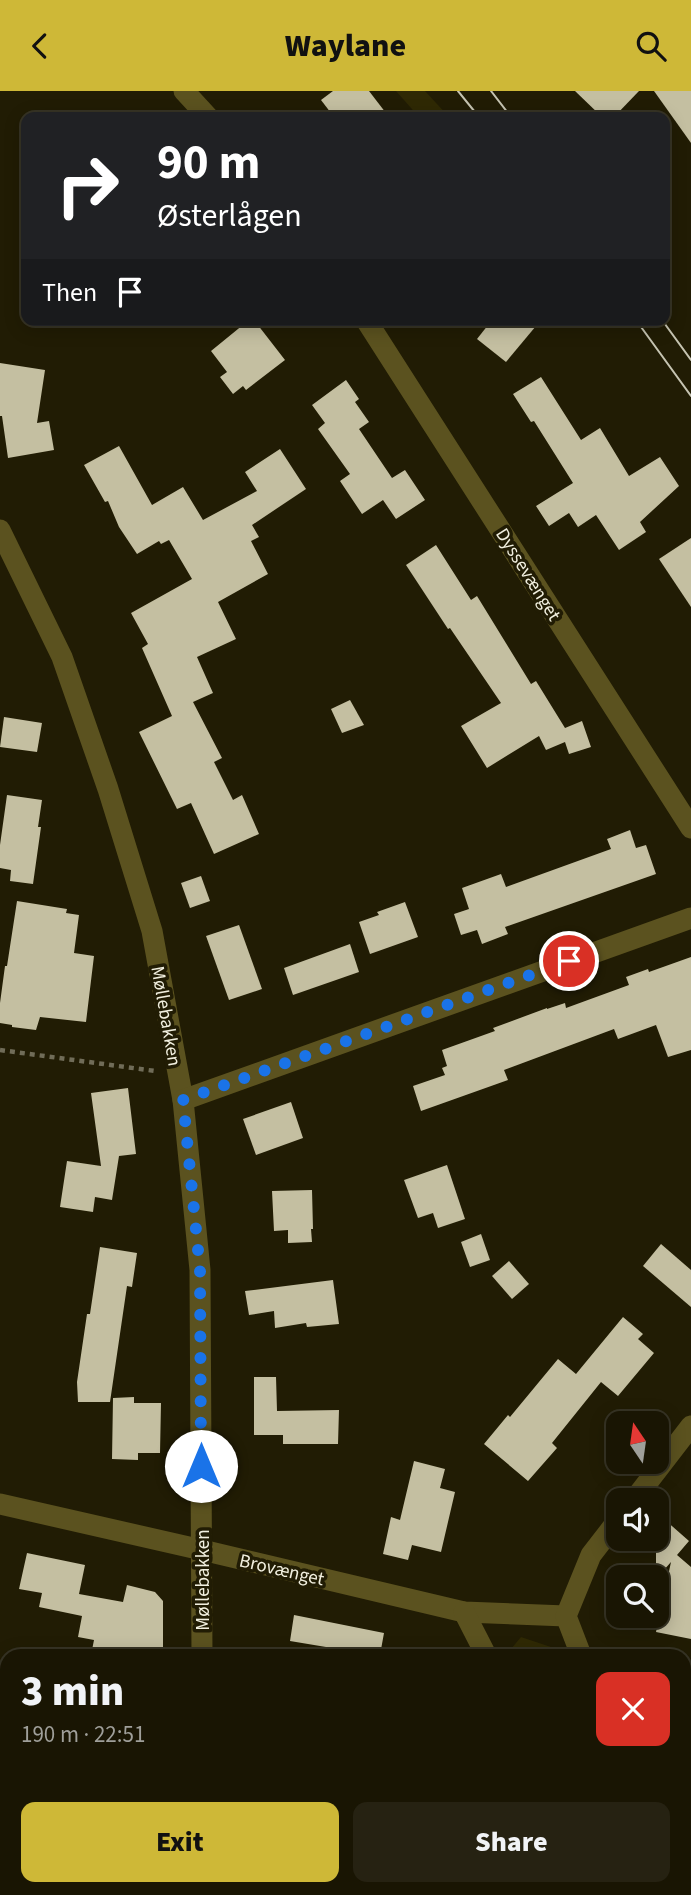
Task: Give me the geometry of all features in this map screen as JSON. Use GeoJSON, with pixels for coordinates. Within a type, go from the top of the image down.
{"type":"FeatureCollection","features":[{"type":"Feature","properties":{"kind":"street"},"geometry":{"type":"LineString","coordinates":[[184,91],[203,112]]}},
{"type":"Feature","properties":{"kind":"street","name":"Dyssevænget"},"geometry":{"type":"LineString","coordinates":[[370,326],[691,828]]}},
{"type":"Feature","properties":{"kind":"street","name":"Møllebakken"},"geometry":{"type":"LineString","coordinates":[[0,530],[62,657],[108,789],[152,931],[183,1100],[200,1270],[202,1649]]}},
{"type":"Feature","properties":{"kind":"street"},"geometry":{"type":"LineString","coordinates":[[183,1100],[691,918]]}},
{"type":"Feature","properties":{"kind":"street"},"geometry":{"type":"LineString","coordinates":[[643,1488],[691,1426]]}},
{"type":"Feature","properties":{"kind":"street","name":"Brovænget"},"geometry":{"type":"LineString","coordinates":[[0,1504],[464,1612],[566,1616]]}},
{"type":"Feature","properties":{"kind":"street"},"geometry":{"type":"LineString","coordinates":[[579,1649],[566,1616],[591,1555],[606,1536]]}},
{"type":"Feature","properties":{"kind":"street"},"geometry":{"type":"LineString","coordinates":[[464,1612],[483,1649]]}},
{"type":"Feature","properties":{"kind":"path"},"geometry":{"type":"LineString","coordinates":[[0,1050],[177,1074]]}},
{"type":"Feature","properties":{"kind":"shaded area"},"geometry":{"type":"Polygon","coordinates":[[[396,91],[425,91],[444,112],[415,112],[396,91]]]}},
{"type":"Feature","properties":{"kind":"shaded area"},"geometry":{"type":"Polygon","coordinates":[[[521,1637],[557,1649],[511,1649],[521,1637]]]}},
{"type":"Feature","properties":{"kind":"building"},"geometry":{"type":"Polygon","coordinates":[[[333,91],[369,91],[385,112],[330,112],[321,100],[333,91]]]}},
{"type":"Feature","properties":{"kind":"building"},"geometry":{"type":"Polygon","coordinates":[[[575,91],[639,91],[619,112],[597,112],[575,91]]]}},
{"type":"Feature","properties":{"kind":"building"},"geometry":{"type":"Polygon","coordinates":[[[654,91],[691,91],[691,143],[670,112],[654,91]]]}},
{"type":"Feature","properties":{"kind":"building"},"geometry":{"type":"Polygon","coordinates":[[[242,326],[259,326],[285,360],[246,390],[243,386],[233,394],[220,377],[227,372],[211,351],[242,326]]]}},
{"type":"Feature","properties":{"kind":"building"},"geometry":{"type":"Polygon","coordinates":[[[487,326],[536,326],[506,362],[477,339],[487,326]]]}},
{"type":"Feature","properties":{"kind":"building"},"geometry":{"type":"Polygon","coordinates":[[[0,363],[45,370],[37,423],[49,421],[54,450],[8,458],[0,416],[0,363]]]}},
{"type":"Feature","properties":{"kind":"building"},"geometry":{"type":"Polygon","coordinates":[[[541,377],[581,440],[600,428],[629,476],[660,457],[679,486],[640,522],[646,532],[619,550],[596,515],[578,527],[569,513],[549,526],[536,506],[573,483],[534,421],[531,422],[513,394],[541,377]]]}},
{"type":"Feature","properties":{"kind":"building"},"geometry":{"type":"Polygon","coordinates":[[[346,380],[359,399],[355,402],[369,422],[359,429],[392,478],[405,470],[425,500],[396,519],[383,500],[362,514],[340,481],[350,474],[318,429],[325,423],[312,405],[346,380]]]}},
{"type":"Feature","properties":{"kind":"building"},"geometry":{"type":"Polygon","coordinates":[[[119,446],[152,505],[183,487],[203,520],[257,491],[245,472],[280,449],[306,489],[252,525],[259,537],[251,541],[268,574],[218,602],[236,639],[197,657],[213,693],[193,702],[222,758],[214,762],[233,800],[242,795],[259,834],[214,854],[191,803],[177,809],[139,732],[172,716],[142,648],[148,644],[131,613],[192,579],[169,540],[161,544],[159,541],[137,554],[119,527],[108,501],[105,502],[84,465],[119,446]]]}},
{"type":"Feature","properties":{"kind":"building"},"geometry":{"type":"Polygon","coordinates":[[[691,538],[691,607],[659,559],[691,538]]]}},
{"type":"Feature","properties":{"kind":"building"},"geometry":{"type":"Polygon","coordinates":[[[436,545],[471,600],[477,596],[531,684],[536,681],[565,728],[582,721],[591,747],[569,754],[565,742],[546,750],[539,736],[487,768],[461,726],[501,703],[406,565],[436,545]]]}},
{"type":"Feature","properties":{"kind":"building"},"geometry":{"type":"Polygon","coordinates":[[[350,700],[364,725],[342,733],[331,709],[350,700]]]}},
{"type":"Feature","properties":{"kind":"building"},"geometry":{"type":"Polygon","coordinates":[[[4,717],[42,723],[37,752],[0,747],[4,717]]]}},
{"type":"Feature","properties":{"kind":"building"},"geometry":{"type":"Polygon","coordinates":[[[7,795],[42,800],[33,884],[10,881],[11,870],[0,868],[0,845],[7,795]]]}},
{"type":"Feature","properties":{"kind":"building"},"geometry":{"type":"Polygon","coordinates":[[[630,830],[636,848],[646,845],[656,874],[505,927],[508,934],[482,944],[477,930],[461,935],[454,914],[469,909],[462,888],[501,874],[506,887],[611,849],[607,839],[630,830]]]}},
{"type":"Feature","properties":{"kind":"building"},"geometry":{"type":"Polygon","coordinates":[[[201,876],[210,901],[190,908],[181,883],[201,876]]]}},
{"type":"Feature","properties":{"kind":"building"},"geometry":{"type":"Polygon","coordinates":[[[17,901],[67,909],[66,913],[79,915],[74,953],[94,956],[86,1022],[40,1017],[36,1030],[0,1023],[5,966],[17,901]]]}},
{"type":"Feature","properties":{"kind":"building"},"geometry":{"type":"Polygon","coordinates":[[[405,902],[418,937],[370,954],[359,922],[405,902]]]}},
{"type":"Feature","properties":{"kind":"building"},"geometry":{"type":"Polygon","coordinates":[[[239,925],[262,989],[229,1000],[206,936],[239,925]]]}},
{"type":"Feature","properties":{"kind":"building"},"geometry":{"type":"Polygon","coordinates":[[[350,944],[359,972],[293,995],[284,968],[350,944]]]}},
{"type":"Feature","properties":{"kind":"building"},"geometry":{"type":"Polygon","coordinates":[[[691,957],[691,1050],[668,1057],[656,1025],[618,1039],[614,1029],[504,1070],[508,1080],[421,1111],[413,1086],[445,1075],[442,1068],[447,1066],[442,1050],[547,1008],[565,1003],[566,1008],[629,985],[626,977],[691,957]]]}},
{"type":"Feature","properties":{"kind":"building"},"geometry":{"type":"Polygon","coordinates":[[[128,1088],[136,1154],[119,1156],[112,1200],[95,1197],[93,1212],[60,1207],[67,1161],[101,1166],[91,1093],[128,1088]]]}},
{"type":"Feature","properties":{"kind":"building"},"geometry":{"type":"Polygon","coordinates":[[[291,1102],[303,1138],[256,1155],[243,1119],[291,1102]]]}},
{"type":"Feature","properties":{"kind":"building"},"geometry":{"type":"Polygon","coordinates":[[[447,1165],[465,1219],[438,1228],[433,1213],[418,1218],[404,1180],[447,1165]]]}},
{"type":"Feature","properties":{"kind":"building"},"geometry":{"type":"Polygon","coordinates":[[[312,1190],[312,1242],[288,1243],[288,1230],[274,1231],[272,1191],[312,1190]]]}},
{"type":"Feature","properties":{"kind":"building"},"geometry":{"type":"Polygon","coordinates":[[[481,1234],[490,1260],[470,1267],[461,1242],[481,1234]]]}},
{"type":"Feature","properties":{"kind":"building"},"geometry":{"type":"Polygon","coordinates":[[[661,1244],[691,1270],[691,1307],[643,1266],[661,1244]]]}},
{"type":"Feature","properties":{"kind":"building"},"geometry":{"type":"Polygon","coordinates":[[[100,1247],[137,1253],[132,1287],[127,1286],[110,1402],[78,1402],[77,1382],[100,1247]]]}},
{"type":"Feature","properties":{"kind":"building"},"geometry":{"type":"Polygon","coordinates":[[[509,1261],[529,1284],[512,1299],[492,1276],[509,1261]]]}},
{"type":"Feature","properties":{"kind":"building"},"geometry":{"type":"Polygon","coordinates":[[[333,1280],[339,1324],[307,1327],[306,1323],[275,1328],[274,1311],[249,1315],[245,1291],[333,1280]]]}},
{"type":"Feature","properties":{"kind":"building"},"geometry":{"type":"Polygon","coordinates":[[[623,1317],[643,1334],[638,1339],[654,1353],[618,1396],[601,1382],[552,1443],[557,1448],[528,1481],[484,1444],[558,1359],[576,1374],[623,1317]]]}},
{"type":"Feature","properties":{"kind":"building"},"geometry":{"type":"Polygon","coordinates":[[[254,1377],[276,1377],[277,1411],[339,1410],[338,1444],[283,1444],[283,1435],[254,1435],[254,1377]]]}},
{"type":"Feature","properties":{"kind":"building"},"geometry":{"type":"Polygon","coordinates":[[[134,1397],[134,1403],[161,1403],[160,1453],[138,1453],[138,1460],[112,1459],[113,1398],[134,1397]]]}},
{"type":"Feature","properties":{"kind":"building"},"geometry":{"type":"Polygon","coordinates":[[[414,1461],[445,1469],[440,1488],[455,1492],[441,1552],[412,1545],[408,1560],[383,1554],[391,1517],[400,1520],[414,1461]]]}},
{"type":"Feature","properties":{"kind":"building"},"geometry":{"type":"Polygon","coordinates":[[[669,1523],[689,1541],[677,1555],[691,1567],[691,1639],[656,1632],[657,1628],[669,1628],[671,1562],[668,1565],[656,1565],[656,1551],[669,1551],[669,1523]]]}},
{"type":"Feature","properties":{"kind":"building"},"geometry":{"type":"Polygon","coordinates":[[[27,1553],[85,1565],[79,1594],[123,1602],[127,1585],[155,1592],[163,1601],[163,1649],[92,1649],[94,1640],[78,1637],[82,1616],[39,1607],[42,1593],[19,1589],[27,1553]]]}},
{"type":"Feature","properties":{"kind":"building"},"geometry":{"type":"Polygon","coordinates":[[[294,1615],[384,1633],[381,1649],[326,1649],[290,1641],[294,1615]]]}},
{"type":"Feature","properties":{"kind":"tram line"},"geometry":{"type":"LineString","coordinates":[[458,91],[475,112]]}},
{"type":"Feature","properties":{"kind":"tram line"},"geometry":{"type":"LineString","coordinates":[[491,91],[507,112]]}},
{"type":"Feature","properties":{"kind":"tram line"},"geometry":{"type":"LineString","coordinates":[[640,326],[691,396]]}},
{"type":"Feature","properties":{"kind":"tram line"},"geometry":{"type":"LineString","coordinates":[[666,326],[691,360]]}},
{"type":"Feature","properties":{"kind":"route"},"geometry":{"type":"LineString","coordinates":[[201,1466],[200,1270],[183,1100],[569,961]]}}]}
